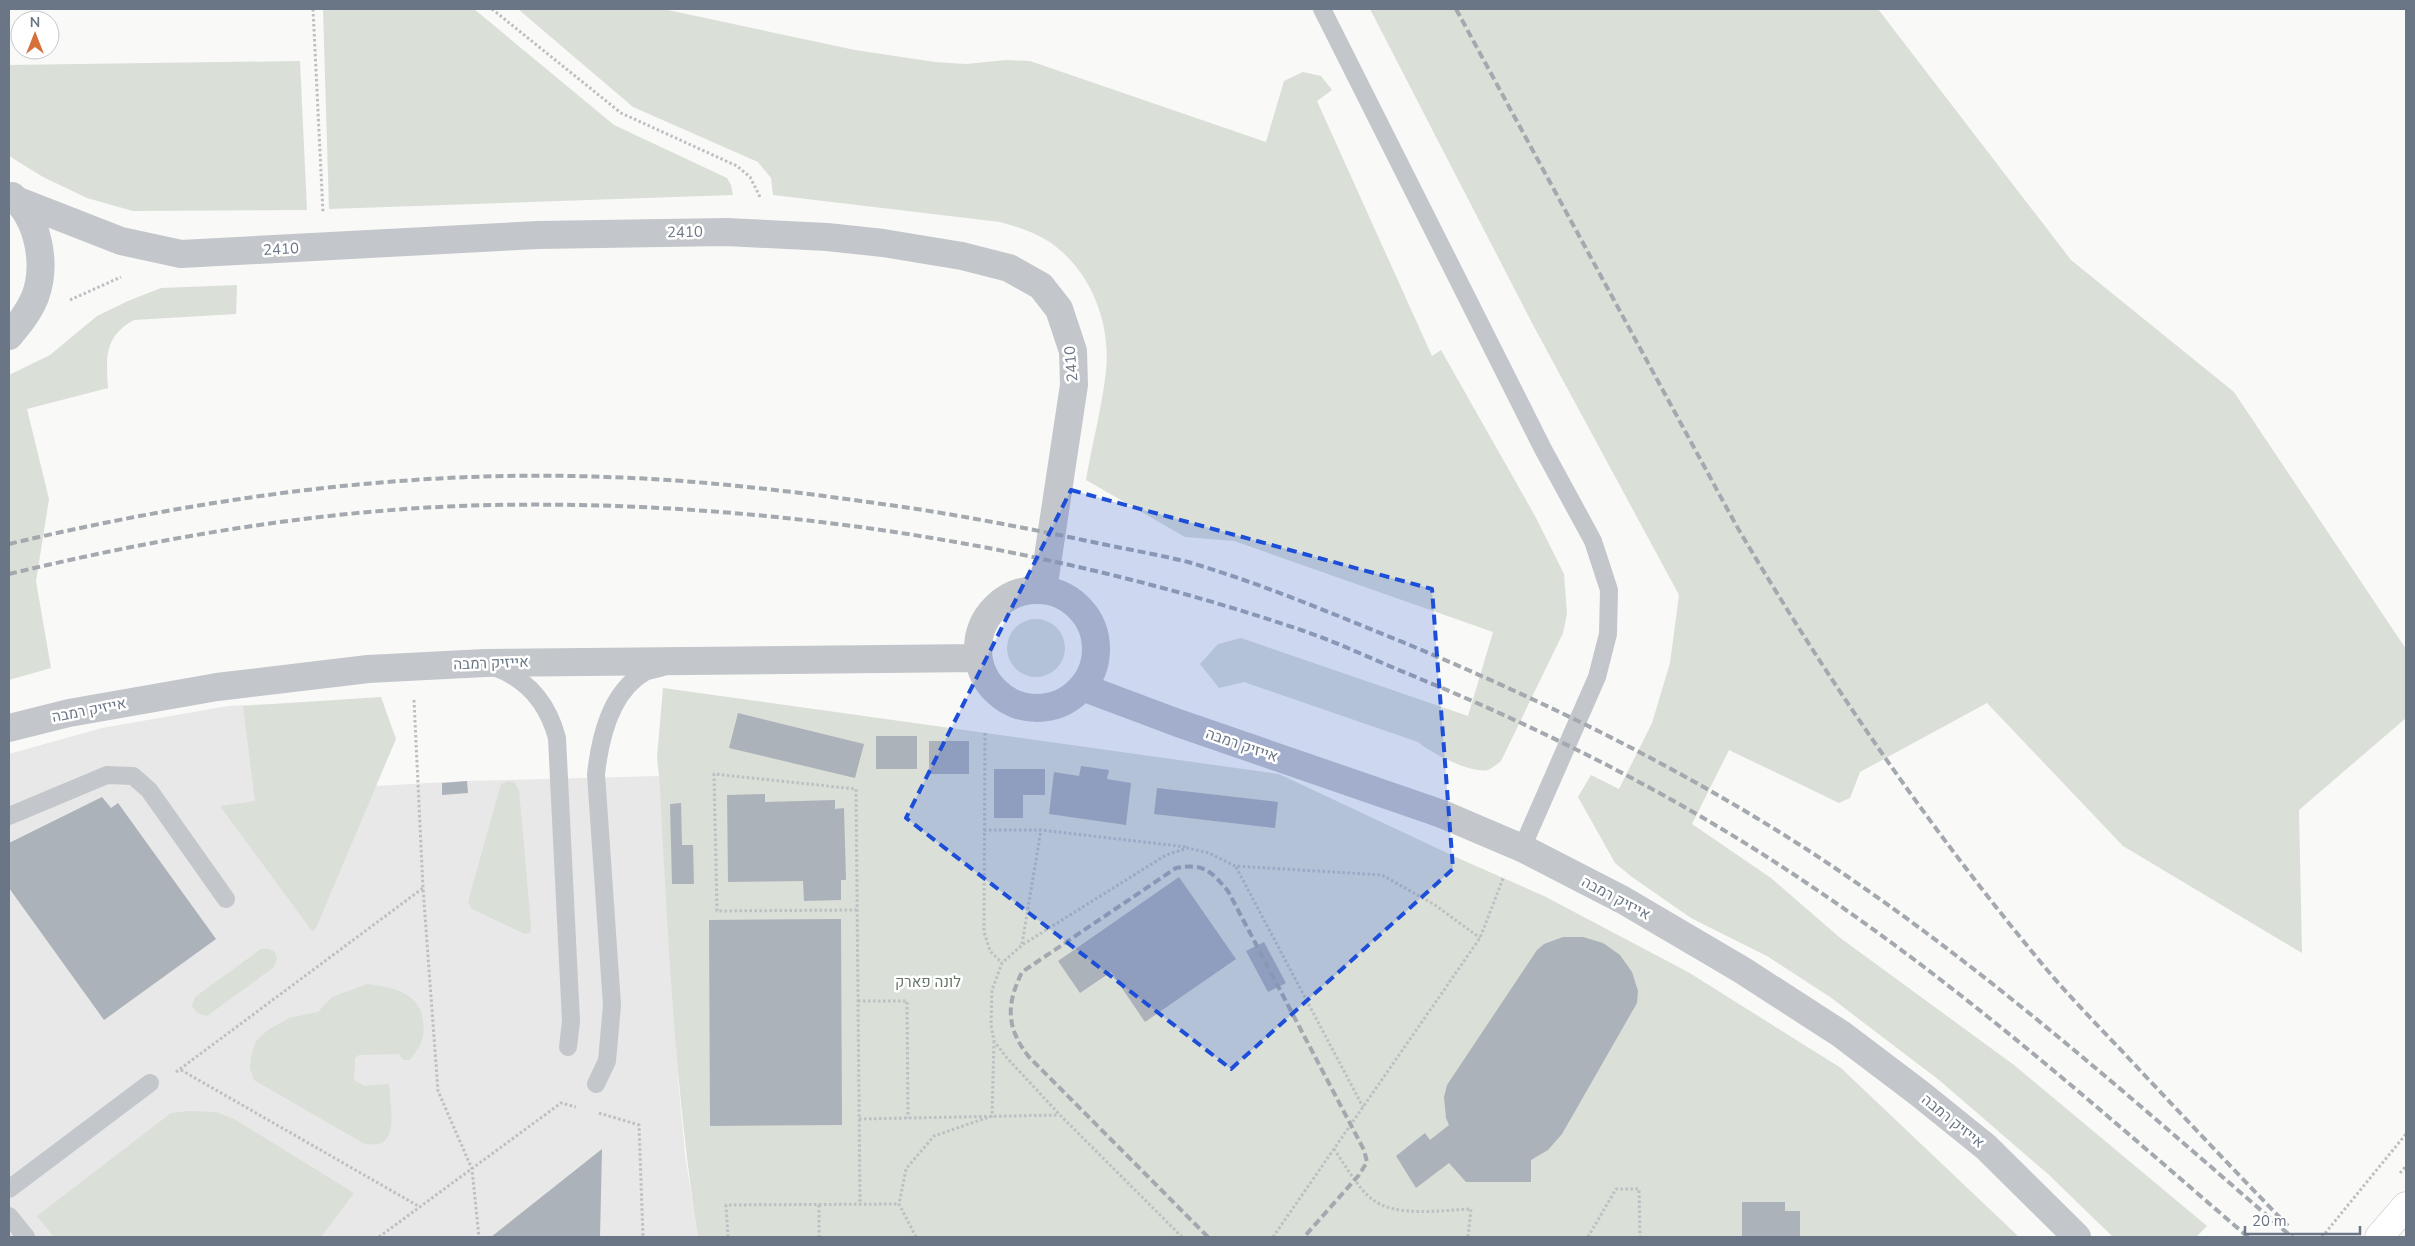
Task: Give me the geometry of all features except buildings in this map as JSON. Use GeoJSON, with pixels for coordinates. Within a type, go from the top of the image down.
{"type":"FeatureCollection","features":[{"type":"Feature","properties":{"kind":"main road"},"geometry":{"type":"LineString","coordinates":[[2379,1237],[2406,1206]]}},
{"type":"Feature","properties":{"kind":"street","name":"2410"},"geometry":{"type":"LineString","coordinates":[[12,197],[121,241],[181,254],[325,248],[538,235],[762,232],[883,243],[962,256],[1009,268],[1041,286],[1059,309],[1073,351],[1074,385],[1043,590]]}},
{"type":"Feature","properties":{"kind":"street"},"geometry":{"type":"LineString","coordinates":[[12,197],[31,222],[39,246],[41,271],[35,297],[16,328]]}},
{"type":"Feature","properties":{"kind":"street"},"geometry":{"type":"LineString","coordinates":[[1043,590],[1059,594],[1073,602],[1084,613],[1092,627],[1096,642],[1095,658],[1091,674],[1082,687],[1067,699],[1049,707],[1030,708],[1012,702],[996,692],[984,676],[978,658],[978,640],[983,623],[994,608],[1008,597],[1025,591],[1043,590]]}},
{"type":"Feature","properties":{"kind":"street","name":"אייזיק רמבה"},"geometry":{"type":"LineString","coordinates":[[9,728],[69,713],[217,687],[368,669],[485,663],[978,658]]}},
{"type":"Feature","properties":{"kind":"street","name":"אייזיק רמבה"},"geometry":{"type":"LineString","coordinates":[[1082,687],[1178,723],[1442,814],[1522,848],[1623,900],[1742,970],[1841,1034],[1986,1147],[2077,1237]]}},
{"type":"Feature","properties":{"kind":"lane"},"geometry":{"type":"LineString","coordinates":[[1322,9],[1543,449],[1592,541],[1609,590],[1608,634],[1597,677],[1522,848]]}},
{"type":"Feature","properties":{"kind":"lane"},"geometry":{"type":"LineString","coordinates":[[596,1084],[607,1061],[612,1006],[596,774],[600,743],[608,719],[629,684],[646,672],[685,662]]}},
{"type":"Feature","properties":{"kind":"lane"},"geometry":{"type":"LineString","coordinates":[[485,663],[508,672],[526,684],[551,717],[557,738],[571,1021],[568,1047]]}},
{"type":"Feature","properties":{"kind":"lane"},"geometry":{"type":"LineString","coordinates":[[9,816],[107,775],[133,776],[149,790],[226,899]]}},
{"type":"Feature","properties":{"kind":"lane"},"geometry":{"type":"LineString","coordinates":[[9,1189],[150,1083]]}},
{"type":"Feature","properties":{"kind":"lane"},"geometry":{"type":"LineString","coordinates":[[9,1216],[26,1237]]}},
{"type":"Feature","properties":{"kind":"path"},"geometry":{"type":"LineString","coordinates":[[313,9],[325,248]]}},
{"type":"Feature","properties":{"kind":"path"},"geometry":{"type":"LineString","coordinates":[[492,9],[621,113],[737,166],[750,177],[760,198],[762,232]]}},
{"type":"Feature","properties":{"kind":"path"},"geometry":{"type":"LineString","coordinates":[[16,328],[122,276]]}},
{"type":"Feature","properties":{"kind":"path"},"geometry":{"type":"LineString","coordinates":[[414,691],[423,888],[438,1092],[472,1168],[479,1237]]}},
{"type":"Feature","properties":{"kind":"path"},"geometry":{"type":"LineString","coordinates":[[985,733],[984,932],[990,951],[1002,964]]}},
{"type":"Feature","properties":{"kind":"path"},"geometry":{"type":"LineString","coordinates":[[857,910],[717,911],[714,774],[856,789],[860,1204]]}},
{"type":"Feature","properties":{"kind":"path"},"geometry":{"type":"LineString","coordinates":[[984,830],[1041,830],[1188,848],[1209,853],[1235,866],[1382,875],[1435,905],[1480,938]]}},
{"type":"Feature","properties":{"kind":"path"},"geometry":{"type":"LineString","coordinates":[[1022,945],[1041,830]]}},
{"type":"Feature","properties":{"kind":"path"},"geometry":{"type":"LineString","coordinates":[[992,1116],[994,1040],[991,1025],[992,990],[1002,964],[1022,945],[1166,855],[1188,848]]}},
{"type":"Feature","properties":{"kind":"path"},"geometry":{"type":"LineString","coordinates":[[1235,866],[1363,1107]]}},
{"type":"Feature","properties":{"kind":"path"},"geometry":{"type":"LineString","coordinates":[[1273,1237],[1480,938],[1504,878]]}},
{"type":"Feature","properties":{"kind":"path"},"geometry":{"type":"LineString","coordinates":[[150,1083],[181,1070],[423,888]]}},
{"type":"Feature","properties":{"kind":"path"},"geometry":{"type":"LineString","coordinates":[[858,1001],[907,1001],[908,1118]]}},
{"type":"Feature","properties":{"kind":"path"},"geometry":{"type":"LineString","coordinates":[[994,1040],[1007,1058],[1060,1115],[1182,1237]]}},
{"type":"Feature","properties":{"kind":"path"},"geometry":{"type":"LineString","coordinates":[[181,1070],[420,1207]]}},
{"type":"Feature","properties":{"kind":"path"},"geometry":{"type":"LineString","coordinates":[[379,1237],[561,1103],[578,1108]]}},
{"type":"Feature","properties":{"kind":"path"},"geometry":{"type":"LineString","coordinates":[[596,1112],[638,1125],[643,1237]]}},
{"type":"Feature","properties":{"kind":"path"},"geometry":{"type":"LineString","coordinates":[[859,1119],[1060,1115]]}},
{"type":"Feature","properties":{"kind":"path"},"geometry":{"type":"LineString","coordinates":[[916,1237],[899,1204],[906,1168],[934,1136],[992,1116]]}},
{"type":"Feature","properties":{"kind":"path"},"geometry":{"type":"LineString","coordinates":[[2322,1237],[2406,1134]]}},
{"type":"Feature","properties":{"kind":"path"},"geometry":{"type":"LineString","coordinates":[[1334,1149],[1371,1199],[1388,1208],[1417,1211],[1471,1209],[1468,1237]]}},
{"type":"Feature","properties":{"kind":"path"},"geometry":{"type":"LineString","coordinates":[[1588,1237],[1616,1189],[1639,1189],[1640,1237]]}},
{"type":"Feature","properties":{"kind":"path"},"geometry":{"type":"LineString","coordinates":[[728,1237],[726,1206],[899,1204]]}},
{"type":"Feature","properties":{"kind":"path"},"geometry":{"type":"LineString","coordinates":[[819,1205],[819,1237]]}},
{"type":"Feature","properties":{"kind":"highlighted area"},"geometry":{"type":"Polygon","coordinates":[[[1071,490],[1432,589],[1453,869],[1231,1069],[906,818],[1071,490]]]}},
{"type":"Feature","properties":{"kind":"shaded area"},"geometry":{"type":"Polygon","coordinates":[[[319,702],[338,788],[467,781],[659,776],[679,1089],[685,1154],[698,1237],[9,1237],[9,754],[102,728],[228,706],[319,702]]]}},
{"type":"Feature","properties":{"kind":"green space"},"geometry":{"type":"Polygon","coordinates":[[[323,9],[474,9],[614,125],[727,178],[733,195],[329,209],[323,9]]]}},
{"type":"Feature","properties":{"kind":"green space"},"geometry":{"type":"Polygon","coordinates":[[[518,9],[663,9],[855,50],[935,62],[966,64],[1006,60],[1030,61],[1266,142],[1284,81],[1303,72],[1321,76],[1332,90],[1317,101],[1432,356],[1441,350],[1535,516],[1564,574],[1567,614],[1563,633],[1501,761],[1488,770],[1472,769],[1441,757],[1418,742],[1244,682],[1219,688],[1200,664],[1218,644],[1241,638],[1468,716],[1493,632],[1234,541],[1185,537],[1086,480],[1106,371],[1105,336],[1102,319],[1089,286],[1068,258],[1055,246],[1036,234],[1000,222],[773,195],[771,178],[758,162],[633,107],[518,9]]]}},
{"type":"Feature","properties":{"kind":"green space"},"geometry":{"type":"Polygon","coordinates":[[[1370,9],[1878,9],[2071,260],[2234,392],[2406,649],[2406,718],[2299,810],[2302,953],[2123,846],[1987,703],[1860,772],[1850,798],[1839,803],[1729,750],[1692,824],[1771,878],[1839,937],[2014,1065],[2207,1226],[2196,1237],[2113,1237],[2048,1174],[1939,1080],[1830,997],[1767,956],[1691,918],[1615,863],[1578,797],[1591,775],[1619,789],[1652,723],[1670,663],[1679,595],[1532,323],[1370,9]]]}},
{"type":"Feature","properties":{"kind":"green space"},"geometry":{"type":"Polygon","coordinates":[[[300,61],[307,210],[133,211],[87,198],[43,177],[9,156],[9,65],[300,61]]]}},
{"type":"Feature","properties":{"kind":"green space"},"geometry":{"type":"Polygon","coordinates":[[[237,285],[236,314],[134,320],[124,326],[112,341],[107,358],[108,388],[27,409],[49,499],[36,581],[51,668],[9,680],[9,375],[50,355],[97,316],[128,301],[161,288],[237,285]]]}},
{"type":"Feature","properties":{"kind":"green space"},"geometry":{"type":"Polygon","coordinates":[[[1036,619],[1047,621],[1057,627],[1063,637],[1065,648],[1063,659],[1057,669],[1047,675],[1036,677],[1025,675],[1015,669],[1009,659],[1007,648],[1009,637],[1015,627],[1025,621],[1036,619]]]}},
{"type":"Feature","properties":{"kind":"green space","name":"לונה פארק"},"geometry":{"type":"Polygon","coordinates":[[[663,688],[1279,774],[1460,859],[1544,896],[1688,972],[1841,1068],[2019,1237],[698,1237],[677,1065],[669,949],[657,757],[663,688]]]}},
{"type":"Feature","properties":{"kind":"green space"},"geometry":{"type":"Polygon","coordinates":[[[381,697],[396,739],[316,928],[312,931],[220,806],[255,801],[243,706],[381,697]]]}},
{"type":"Feature","properties":{"kind":"green space"},"geometry":{"type":"Polygon","coordinates":[[[508,781],[515,783],[519,790],[531,925],[531,932],[525,934],[472,909],[468,902],[501,784],[508,781]]]}},
{"type":"Feature","properties":{"kind":"green space"},"geometry":{"type":"Polygon","coordinates":[[[261,949],[269,949],[275,952],[277,959],[274,967],[207,1016],[197,1013],[192,1006],[195,997],[261,949]]]}},
{"type":"Feature","properties":{"kind":"green space"},"geometry":{"type":"Polygon","coordinates":[[[367,984],[394,989],[410,997],[421,1011],[424,1026],[421,1043],[410,1060],[403,1060],[399,1054],[359,1055],[355,1058],[354,1080],[364,1086],[389,1084],[391,1126],[389,1135],[384,1141],[375,1144],[363,1143],[254,1080],[250,1068],[251,1056],[256,1041],[268,1030],[289,1018],[318,1012],[332,997],[367,984]]]}},
{"type":"Feature","properties":{"kind":"green space"},"geometry":{"type":"Polygon","coordinates":[[[188,1111],[216,1112],[234,1119],[354,1193],[321,1237],[54,1237],[37,1216],[171,1113],[188,1111]]]}},
{"type":"Feature","properties":{"kind":"railway"},"geometry":{"type":"LineString","coordinates":[[1456,9],[1736,525],[1846,701],[1966,869],[2053,977],[2288,1226]]}},
{"type":"Feature","properties":{"kind":"railway"},"geometry":{"type":"LineString","coordinates":[[9,544],[156,513],[230,500],[305,490],[455,478],[606,477],[762,488],[917,509],[987,521],[1188,562],[1242,579],[1322,609],[1455,664],[1617,740],[1773,828],[1885,903],[2005,994],[2121,1089],[2292,1237]]}},
{"type":"Feature","properties":{"kind":"railway"},"geometry":{"type":"LineString","coordinates":[[9,574],[189,536],[311,518],[433,507],[596,505],[698,510],[801,520],[904,534],[1007,552],[1108,574],[1207,600],[1304,631],[1458,695],[1562,742],[1712,823],[1761,853],[1866,924],[1979,1009],[2248,1237]]}},
{"type":"Feature","properties":{"kind":"railway"},"geometry":{"type":"LineString","coordinates":[[1208,1237],[1029,1057],[1016,1036],[1011,1016],[1013,995],[1022,972],[1176,868],[1186,867],[1206,870],[1217,878],[1228,891],[1364,1150],[1367,1162],[1359,1175],[1304,1237]]}}]}
